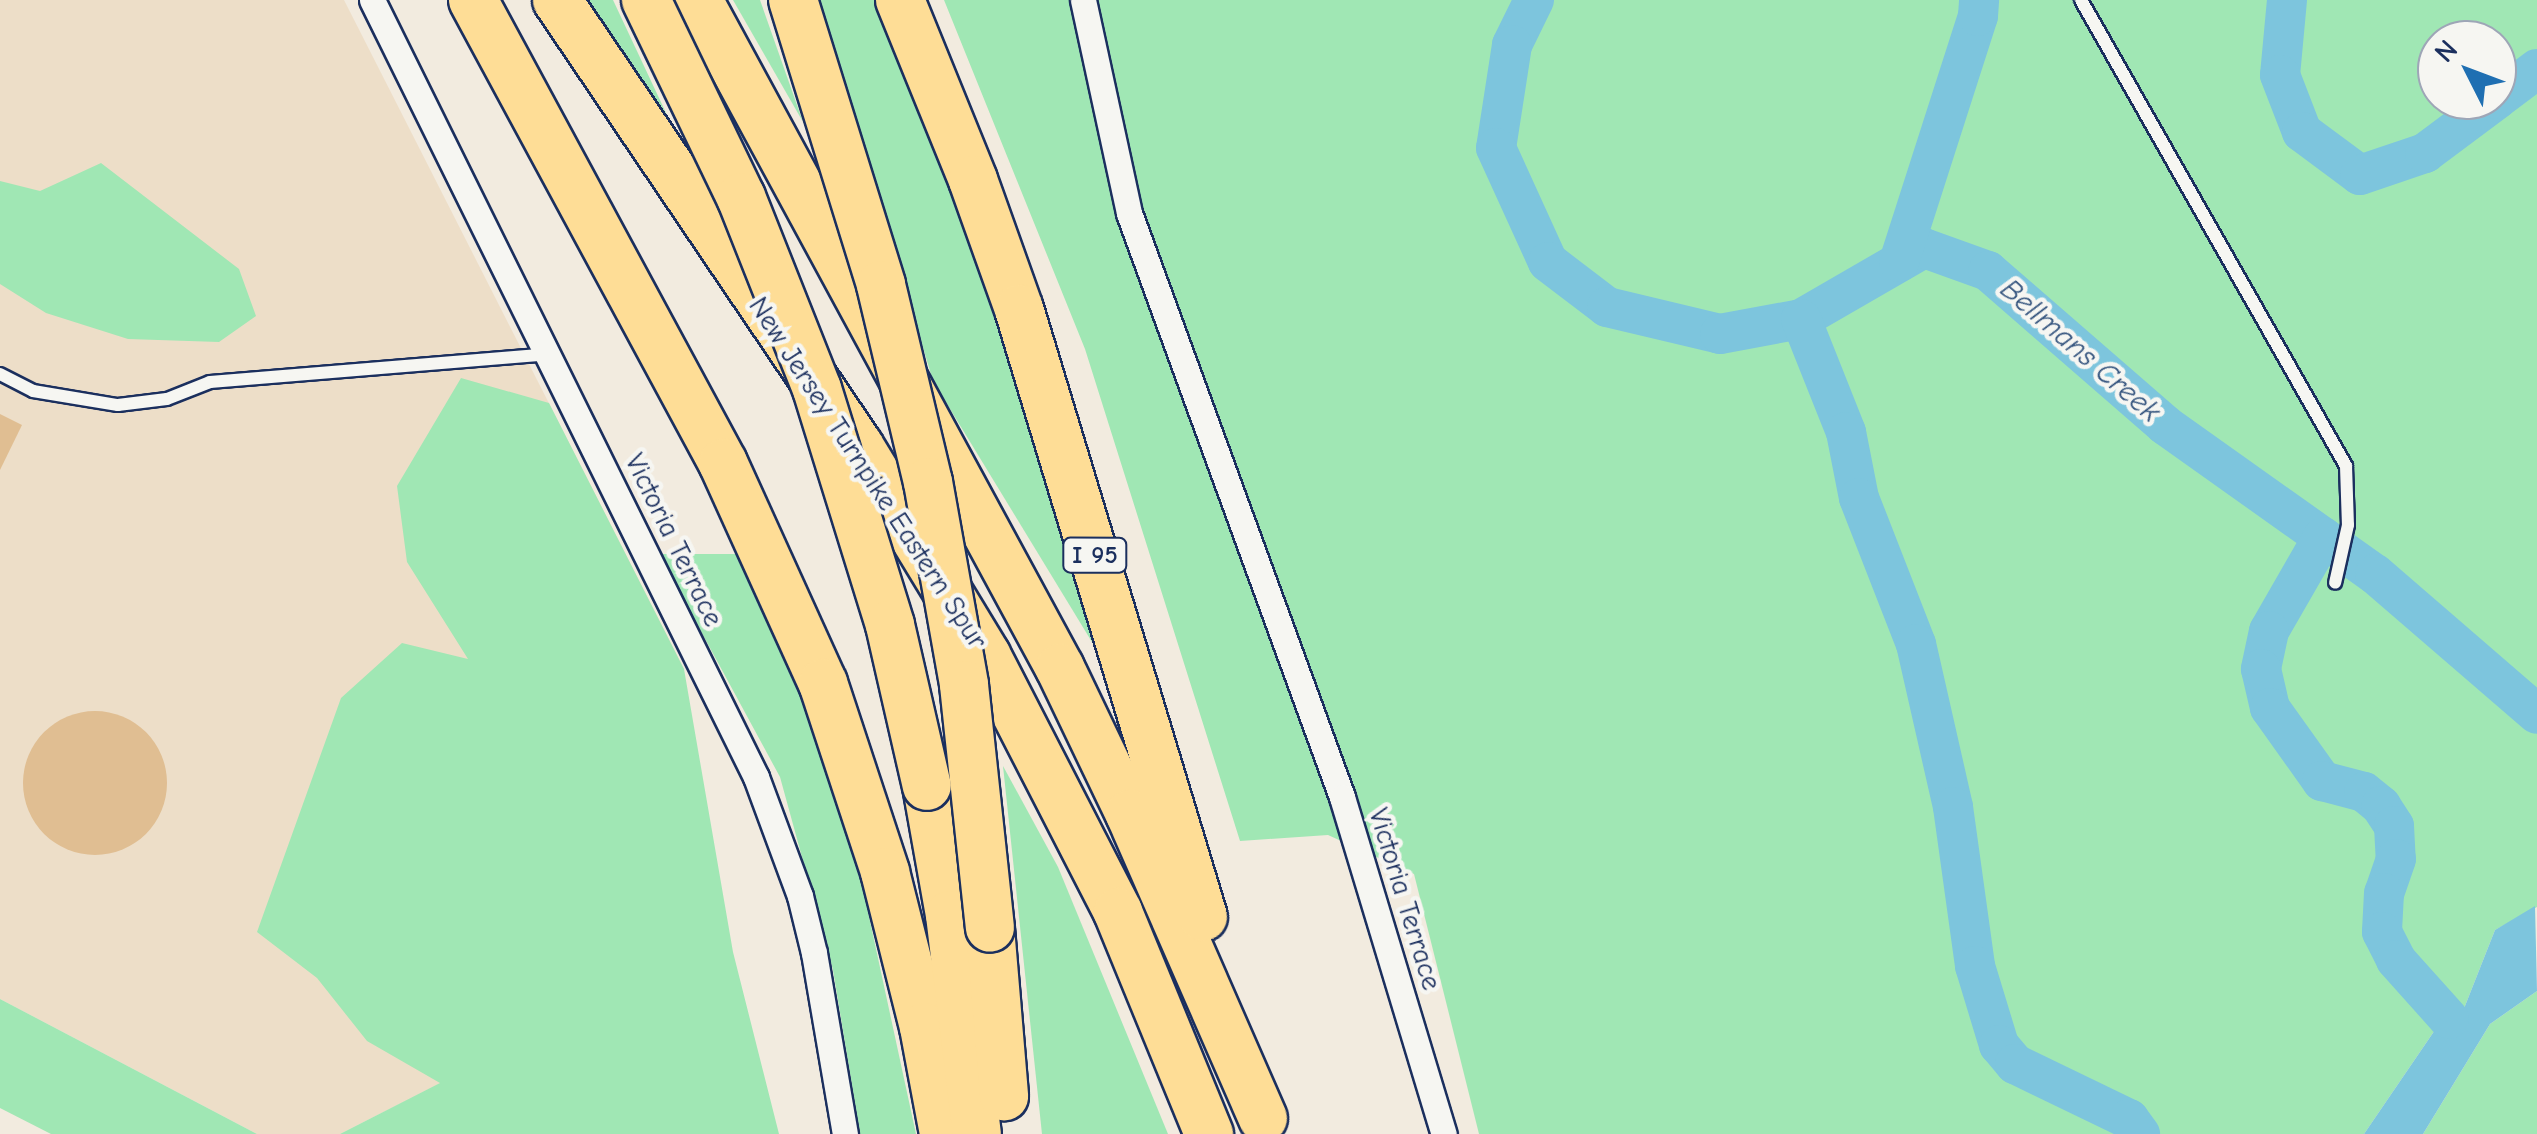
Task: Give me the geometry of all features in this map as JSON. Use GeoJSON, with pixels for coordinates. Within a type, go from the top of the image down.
{"type":"FeatureCollection","features":[{"type":"Feature","properties":{"kind":"highway"},"geometry":{"type":"LineString","coordinates":[[474,0],[679,380],[792,610],[832,704],[874,831],[924,1027],[944,1134]]}},
{"type":"Feature","properties":{"kind":"highway"},"geometry":{"type":"LineString","coordinates":[[530,0],[624,104]]}},
{"type":"Feature","properties":{"kind":"highway","name":"New Jersey Turnpike Eastern Spur"},"geometry":{"type":"LineString","coordinates":[[556,0],[858,446],[986,654],[1125,927],[1209,1134]]}},
{"type":"Feature","properties":{"kind":"highway"},"geometry":{"type":"LineString","coordinates":[[646,0],[741,198],[817,388],[890,625],[927,786],[950,914],[977,1134]]}},
{"type":"Feature","properties":{"kind":"highway"},"geometry":{"type":"LineString","coordinates":[[698,0],[1053,653],[1130,814],[1266,1126]]}},
{"type":"Feature","properties":{"kind":"highway"},"geometry":{"type":"LineString","coordinates":[[794,0],[882,285],[928,482],[964,685],[1008,1134]]}},
{"type":"Feature","properties":{"kind":"highway","name":"I 95"},"geometry":{"type":"LineString","coordinates":[[900,0],[973,180],[1034,355],[1266,1126]]}},
{"type":"Feature","properties":{"kind":"street","name":"Victoria Terrace"},"geometry":{"type":"LineString","coordinates":[[372,0],[726,713],[780,838],[814,954],[845,1134]]}},
{"type":"Feature","properties":{"kind":"street","name":"Victoria Terrace"},"geometry":{"type":"LineString","coordinates":[[1083,0],[1129,213],[1336,780],[1444,1134]]}},
{"type":"Feature","properties":{"kind":"lane"},"geometry":{"type":"LineString","coordinates":[[2080,0],[2346,466],[2348,525],[2336,583]]}},
{"type":"Feature","properties":{"kind":"lane"},"geometry":{"type":"LineString","coordinates":[[0,374],[33,391],[118,404],[166,399],[210,382],[548,354]]}},
{"type":"Feature","properties":{"kind":"shaded area"},"geometry":{"type":"Polygon","coordinates":[[[0,0],[344,0],[684,669],[441,1083],[340,1134],[257,1134],[0,999],[0,0]]]}},
{"type":"Feature","properties":{"kind":"green space"},"geometry":{"type":"Polygon","coordinates":[[[579,0],[613,0],[682,147],[579,0]]]}},
{"type":"Feature","properties":{"kind":"green space"},"geometry":{"type":"Polygon","coordinates":[[[733,0],[760,0],[803,122],[733,0]]]}},
{"type":"Feature","properties":{"kind":"green space"},"geometry":{"type":"Polygon","coordinates":[[[819,0],[887,0],[962,206],[1067,533],[1095,647],[933,381],[819,0]]]}},
{"type":"Feature","properties":{"kind":"green space"},"geometry":{"type":"Polygon","coordinates":[[[944,0],[2537,0],[2537,907],[2495,930],[2463,1011],[2437,1027],[2364,1134],[1479,1134],[1414,874],[1328,835],[1240,841],[1085,349],[944,0]]]}},
{"type":"Feature","properties":{"kind":"green space"},"geometry":{"type":"Polygon","coordinates":[[[101,163],[239,269],[256,316],[219,342],[128,339],[46,313],[0,284],[0,181],[40,191],[101,163]]]}},
{"type":"Feature","properties":{"kind":"green space"},"geometry":{"type":"Polygon","coordinates":[[[461,378],[549,403],[684,669],[733,952],[779,1134],[340,1134],[440,1083],[367,1041],[317,978],[257,932],[341,698],[402,643],[468,659],[407,562],[397,486],[461,378]]]}},
{"type":"Feature","properties":{"kind":"green space"},"geometry":{"type":"Polygon","coordinates":[[[659,554],[738,554],[801,690],[857,861],[916,1134],[860,1134],[833,970],[780,777],[659,554]]]}},
{"type":"Feature","properties":{"kind":"green space"},"geometry":{"type":"Polygon","coordinates":[[[1003,766],[1058,867],[1168,1134],[1042,1134],[1003,766]]]}},
{"type":"Feature","properties":{"kind":"green space"},"geometry":{"type":"Polygon","coordinates":[[[2537,991],[2537,1134],[2423,1134],[2490,1024],[2537,991]]]}},
{"type":"Feature","properties":{"kind":"green space"},"geometry":{"type":"Polygon","coordinates":[[[0,999],[257,1134],[51,1134],[0,1108],[0,999]]]}},
{"type":"Feature","properties":{"kind":"water"},"geometry":{"type":"Polygon","coordinates":[[[2535,906],[2537,991],[2490,1024],[2423,1134],[2364,1134],[2437,1027],[2463,1011],[2495,930],[2535,906]]]}},
{"type":"Feature","properties":{"kind":"building"},"geometry":{"type":"Polygon","coordinates":[[[0,414],[22,425],[0,470],[0,414]]]}},
{"type":"Feature","properties":{"kind":"building"},"geometry":{"type":"Polygon","coordinates":[[[95,711],[123,716],[146,732],[162,755],[167,783],[162,811],[146,834],[123,850],[95,855],[67,850],[44,834],[28,811],[23,783],[28,755],[44,732],[67,716],[95,711]]]}},
{"type":"Feature","properties":{"kind":"waterway","name":"Bellmans Creek"},"geometry":{"type":"LineString","coordinates":[[1534,0],[1512,45],[1496,148],[1548,262],[1607,307],[1720,334],[1801,319],[1924,248],[1988,271],[2165,425],[2375,574],[2537,714]]}},
{"type":"Feature","properties":{"kind":"waterway"},"geometry":{"type":"LineString","coordinates":[[1899,262],[1978,16],[1979,0]]}},
{"type":"Feature","properties":{"kind":"waterway"},"geometry":{"type":"LineString","coordinates":[[2287,0],[2280,75],[2302,132],[2360,175],[2425,153],[2469,120]]}},
{"type":"Feature","properties":{"kind":"waterway"},"geometry":{"type":"LineString","coordinates":[[2517,84],[2537,69]]}},
{"type":"Feature","properties":{"kind":"waterway"},"geometry":{"type":"LineString","coordinates":[[1801,319],[1846,432],[1859,498],[1916,644],[1953,807],[1975,966],[1999,1045],[2015,1064],[2129,1119],[2140,1134]]}},
{"type":"Feature","properties":{"kind":"waterway"},"geometry":{"type":"LineString","coordinates":[[2323,537],[2269,631],[2261,669],[2270,708],[2322,781],[2364,792],[2381,806],[2394,826],[2396,859],[2384,893],[2382,932],[2396,960],[2449,1019]]}}]}
